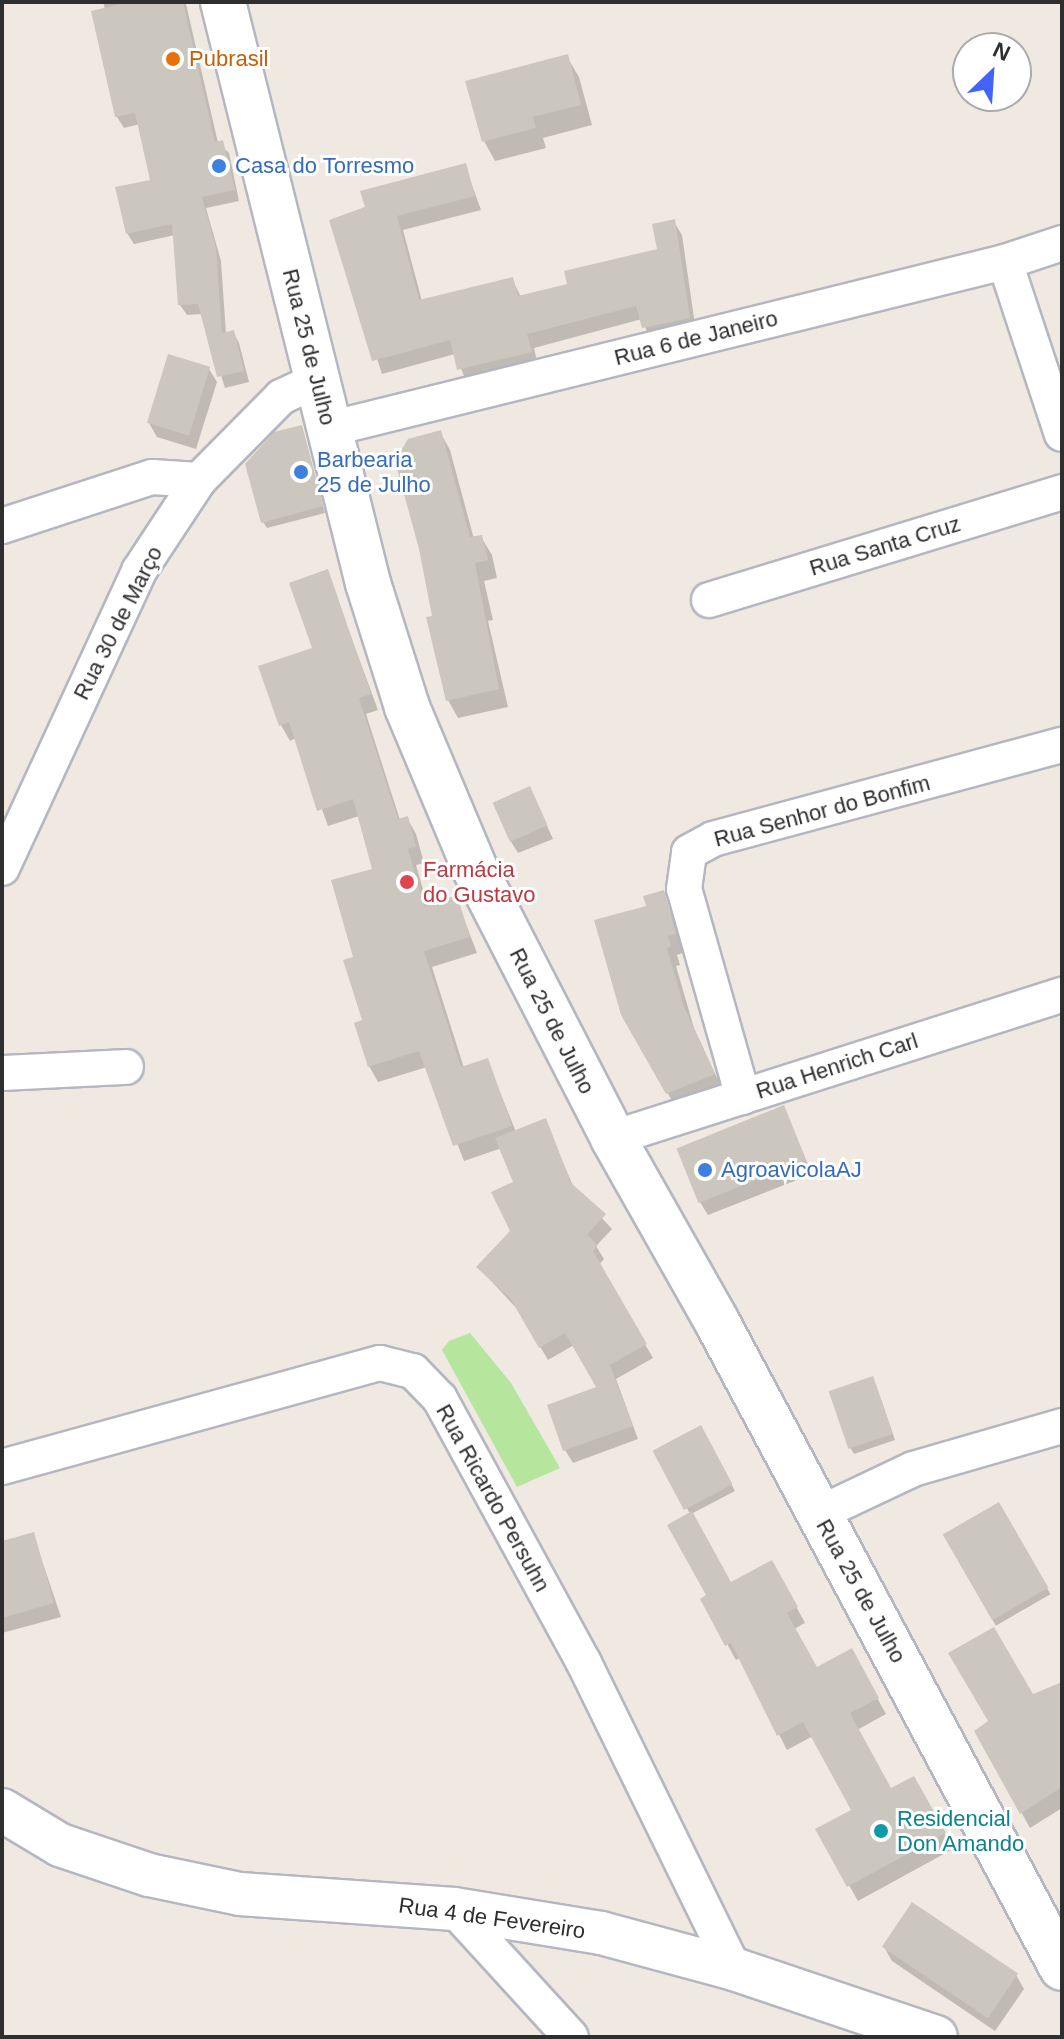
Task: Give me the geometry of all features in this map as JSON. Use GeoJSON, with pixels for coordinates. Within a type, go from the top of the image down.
{"type":"FeatureCollection","features":[{"type":"Feature","properties":{"kind":"main road","name":"Rua 25 de Julho"},"geometry":{"type":"LineString","coordinates":[[223,2],[316,381],[407,707],[476,871],[613,1138],[1062,1968]]}},
{"type":"Feature","properties":{"kind":"street","name":"Rua 6 de Janeiro"},"geometry":{"type":"LineString","coordinates":[[329,429],[1005,262],[1062,243]]}},
{"type":"Feature","properties":{"kind":"street"},"geometry":{"type":"LineString","coordinates":[[1005,262],[1062,434]]}},
{"type":"Feature","properties":{"kind":"street","name":"Rua 30 de Março"},"geometry":{"type":"LineString","coordinates":[[2,868],[139,571],[199,480],[281,397],[316,381]]}},
{"type":"Feature","properties":{"kind":"street"},"geometry":{"type":"LineString","coordinates":[[2,526],[152,477],[199,480]]}},
{"type":"Feature","properties":{"kind":"street","name":"Rua Santa Cruz"},"geometry":{"type":"LineString","coordinates":[[709,600],[1062,492]]}},
{"type":"Feature","properties":{"kind":"street","name":"Rua Senhor do Bonfim"},"geometry":{"type":"LineString","coordinates":[[743,1097],[684,889],[689,852],[713,839],[1062,745]]}},
{"type":"Feature","properties":{"kind":"street","name":"Rua Henrich Carl"},"geometry":{"type":"LineString","coordinates":[[613,1138],[1062,995]]}},
{"type":"Feature","properties":{"kind":"street"},"geometry":{"type":"LineString","coordinates":[[2,1073],[126,1067]]}},
{"type":"Feature","properties":{"kind":"street","name":"Rua Ricardo Persuhn"},"geometry":{"type":"LineString","coordinates":[[2,1467],[380,1363],[413,1371],[440,1399],[584,1663],[734,1969]]}},
{"type":"Feature","properties":{"kind":"street"},"geometry":{"type":"LineString","coordinates":[[818,1514],[913,1469],[1062,1426]]}},
{"type":"Feature","properties":{"kind":"street","name":"Rua 4 de Fevereiro"},"geometry":{"type":"LineString","coordinates":[[2,1810],[60,1845],[149,1875],[240,1894],[454,1909],[601,1933],[734,1969],[936,2037]]}},
{"type":"Feature","properties":{"kind":"street"},"geometry":{"type":"LineString","coordinates":[[454,1909],[571,2037]]}},
{"type":"Feature","properties":{"kind":"green space"},"geometry":{"type":"Polygon","coordinates":[[[470,1333],[511,1383],[560,1468],[517,1487],[442,1350],[449,1341],[470,1333]]]}},
{"type":"Feature","properties":{"kind":"building"},"geometry":{"type":"Polygon","coordinates":[[[129,2],[183,2],[215,142],[223,140],[235,190],[202,197],[216,248],[222,333],[234,330],[244,371],[217,377],[198,304],[178,305],[172,224],[126,234],[115,187],[150,180],[135,113],[115,117],[91,11],[129,2]]]}},
{"type":"Feature","properties":{"kind":"building"},"geometry":{"type":"Polygon","coordinates":[[[568,54],[581,105],[533,117],[536,128],[482,142],[465,81],[568,54]]]}},
{"type":"Feature","properties":{"kind":"building"},"geometry":{"type":"Polygon","coordinates":[[[466,163],[475,196],[397,216],[419,300],[513,277],[518,296],[567,284],[564,271],[657,249],[652,224],[675,219],[690,318],[642,328],[636,306],[527,334],[532,352],[457,370],[450,340],[372,361],[329,220],[365,207],[360,191],[466,163]]]}},
{"type":"Feature","properties":{"kind":"building"},"geometry":{"type":"Polygon","coordinates":[[[168,354],[210,367],[189,436],[147,423],[168,354]]]}},
{"type":"Feature","properties":{"kind":"building"},"geometry":{"type":"Polygon","coordinates":[[[302,425],[323,506],[261,523],[245,464],[274,432],[302,425]]]}},
{"type":"Feature","properties":{"kind":"building"},"geometry":{"type":"Polygon","coordinates":[[[441,430],[470,537],[482,535],[488,560],[475,563],[499,689],[446,701],[426,617],[432,616],[419,549],[395,461],[408,439],[441,430]]]}},
{"type":"Feature","properties":{"kind":"building"},"geometry":{"type":"Polygon","coordinates":[[[328,569],[371,694],[359,698],[398,819],[408,816],[416,847],[408,849],[424,906],[457,895],[470,937],[424,951],[461,1067],[488,1058],[512,1126],[453,1146],[419,1051],[368,1067],[354,1023],[362,1020],[343,960],[353,957],[331,880],[372,869],[353,799],[317,811],[289,722],[279,726],[258,666],[312,648],[289,583],[328,569]]]}},
{"type":"Feature","properties":{"kind":"building"},"geometry":{"type":"Polygon","coordinates":[[[530,786],[547,825],[510,842],[493,803],[530,786]]]}},
{"type":"Feature","properties":{"kind":"building"},"geometry":{"type":"Polygon","coordinates":[[[664,890],[676,934],[668,936],[671,946],[667,948],[684,1007],[715,1074],[666,1094],[621,1015],[594,920],[646,906],[643,896],[664,890]]]}},
{"type":"Feature","properties":{"kind":"building"},"geometry":{"type":"Polygon","coordinates":[[[784,1105],[806,1160],[699,1203],[676,1148],[784,1105]]]}},
{"type":"Feature","properties":{"kind":"building"},"geometry":{"type":"Polygon","coordinates":[[[546,1118],[571,1183],[606,1214],[587,1235],[598,1245],[593,1251],[647,1344],[610,1365],[633,1426],[563,1451],[547,1405],[596,1387],[565,1333],[539,1348],[510,1298],[476,1267],[510,1231],[491,1192],[513,1182],[495,1138],[546,1118]]]}},
{"type":"Feature","properties":{"kind":"building"},"geometry":{"type":"Polygon","coordinates":[[[873,1376],[893,1434],[848,1449],[829,1391],[873,1376]]]}},
{"type":"Feature","properties":{"kind":"building"},"geometry":{"type":"Polygon","coordinates":[[[701,1425],[732,1484],[684,1510],[652,1451],[701,1425]]]}},
{"type":"Feature","properties":{"kind":"building"},"geometry":{"type":"Polygon","coordinates":[[[999,1502],[1048,1588],[992,1620],[943,1534],[999,1502]]]}},
{"type":"Feature","properties":{"kind":"building"},"geometry":{"type":"Polygon","coordinates":[[[692,1511],[731,1582],[772,1560],[798,1607],[787,1613],[817,1667],[852,1648],[879,1698],[850,1713],[891,1788],[914,1776],[946,1833],[847,1887],[815,1829],[851,1810],[803,1722],[777,1736],[731,1643],[725,1646],[700,1599],[706,1595],[667,1525],[692,1511]]]}},
{"type":"Feature","properties":{"kind":"building"},"geometry":{"type":"Polygon","coordinates":[[[34,1532],[54,1603],[2,1618],[2,1541],[34,1532]]]}},
{"type":"Feature","properties":{"kind":"building"},"geometry":{"type":"Polygon","coordinates":[[[994,1627],[1033,1694],[1062,1682],[1062,1787],[1020,1814],[974,1731],[988,1721],[948,1653],[994,1627]]]}},
{"type":"Feature","properties":{"kind":"building"},"geometry":{"type":"Polygon","coordinates":[[[912,1902],[1018,1974],[988,2018],[882,1947],[912,1902]]]}},
{"type":"Feature","properties":{"kind":"place","name":"Pubrasil"},"geometry":{"type":"Point","coordinates":[173,59]}},
{"type":"Feature","properties":{"kind":"place","name":"Casa do Torresmo"},"geometry":{"type":"Point","coordinates":[219,166]}},
{"type":"Feature","properties":{"kind":"place","name":"Barbearia 25 de Julho"},"geometry":{"type":"Point","coordinates":[301,472]}},
{"type":"Feature","properties":{"kind":"place","name":"Farmácia do Gustavo"},"geometry":{"type":"Point","coordinates":[407,882]}},
{"type":"Feature","properties":{"kind":"place","name":"AgroavicolaAJ"},"geometry":{"type":"Point","coordinates":[705,1170]}},
{"type":"Feature","properties":{"kind":"place","name":"Residencial Don Amando"},"geometry":{"type":"Point","coordinates":[881,1831]}}]}
